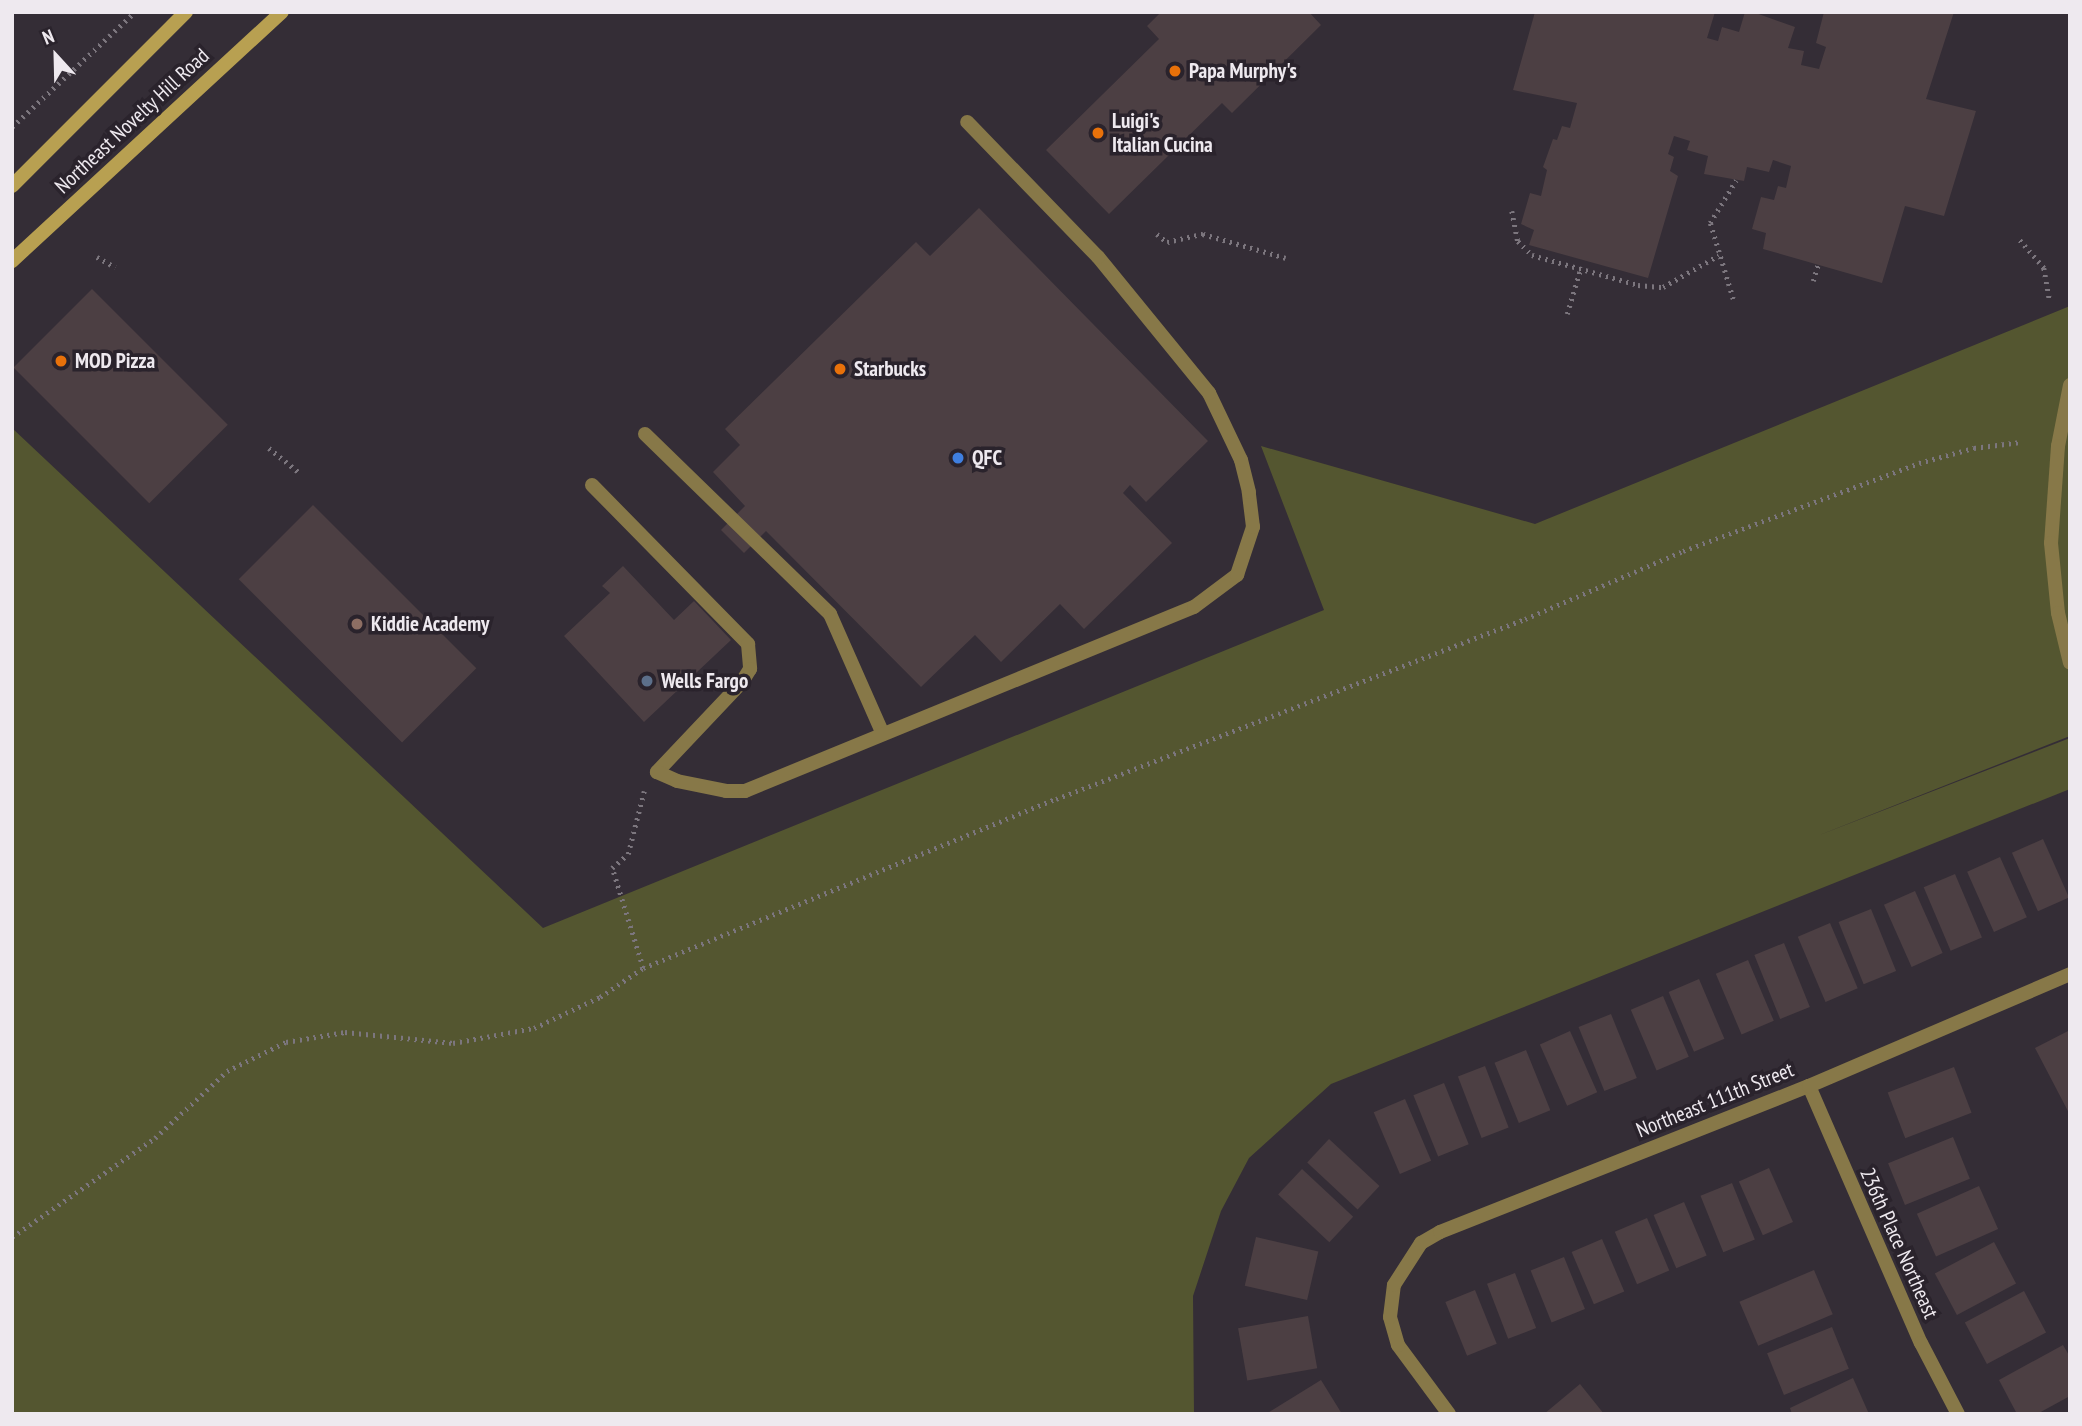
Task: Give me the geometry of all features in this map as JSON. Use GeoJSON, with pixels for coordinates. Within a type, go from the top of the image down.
{"type":"FeatureCollection","features":[{"type":"Feature","properties":{"kind":"main road","name":"Northeast Novelty Hill Road"},"geometry":{"type":"LineString","coordinates":[[12,186],[186,12]]}},
{"type":"Feature","properties":{"kind":"main road","name":"Northeast Novelty Hill Road"},"geometry":{"type":"LineString","coordinates":[[12,261],[282,12]]}},
{"type":"Feature","properties":{"kind":"street"},"geometry":{"type":"LineString","coordinates":[[592,485],[748,644],[752,657],[741,682],[657,772],[693,786],[745,791],[1194,607],[1237,575],[1253,527],[1241,460],[1209,393],[1098,257],[967,122]]}},
{"type":"Feature","properties":{"kind":"street"},"geometry":{"type":"LineString","coordinates":[[2070,385],[2058,446],[2051,543],[2058,613],[2070,663]]}},
{"type":"Feature","properties":{"kind":"street"},"geometry":{"type":"LineString","coordinates":[[645,434],[830,614],[883,734]]}},
{"type":"Feature","properties":{"kind":"street","name":"Northeast 111th Street"},"geometry":{"type":"LineString","coordinates":[[1449,1414],[1398,1345],[1390,1317],[1394,1285],[1407,1260],[1440,1232],[1809,1086],[2070,974]]}},
{"type":"Feature","properties":{"kind":"street","name":"236th Place Northeast"},"geometry":{"type":"LineString","coordinates":[[1809,1086],[1915,1331],[1958,1414]]}},
{"type":"Feature","properties":{"kind":"path"},"geometry":{"type":"LineString","coordinates":[[12,127],[135,12]]}},
{"type":"Feature","properties":{"kind":"path"},"geometry":{"type":"LineString","coordinates":[[1733,299],[1719,255],[1712,215],[1732,191],[1736,180]]}},
{"type":"Feature","properties":{"kind":"path"},"geometry":{"type":"LineString","coordinates":[[1512,211],[1522,248],[1637,285],[1663,287],[1719,255]]}},
{"type":"Feature","properties":{"kind":"path"},"geometry":{"type":"LineString","coordinates":[[1157,234],[1167,242],[1203,233],[1286,258]]}},
{"type":"Feature","properties":{"kind":"path"},"geometry":{"type":"LineString","coordinates":[[2021,240],[2044,268],[2050,301]]}},
{"type":"Feature","properties":{"kind":"path"},"geometry":{"type":"LineString","coordinates":[[97,257],[115,267]]}},
{"type":"Feature","properties":{"kind":"path"},"geometry":{"type":"LineString","coordinates":[[1813,281],[1818,265]]}},
{"type":"Feature","properties":{"kind":"path"},"geometry":{"type":"LineString","coordinates":[[1567,314],[1581,267]]}},
{"type":"Feature","properties":{"kind":"path"},"geometry":{"type":"LineString","coordinates":[[12,1237],[155,1138],[193,1099],[252,1056],[286,1042],[345,1032],[453,1043],[534,1028],[600,997],[643,968],[1056,799],[1525,619],[1683,551],[1919,463],[1974,448],[2021,442]]}},
{"type":"Feature","properties":{"kind":"path"},"geometry":{"type":"LineString","coordinates":[[269,448],[301,474]]}},
{"type":"Feature","properties":{"kind":"path"},"geometry":{"type":"LineString","coordinates":[[643,968],[611,868],[628,854],[644,790]]}},
{"type":"Feature","properties":{"kind":"green space"},"geometry":{"type":"Polygon","coordinates":[[[2070,306],[2070,736],[1817,836],[2070,738],[2070,789],[1331,1084],[1249,1158],[1221,1211],[1193,1296],[1194,1414],[12,1414],[12,428],[543,928],[1324,610],[1261,446],[1535,524],[2070,306]]]}},
{"type":"Feature","properties":{"kind":"building"},"geometry":{"type":"Polygon","coordinates":[[[1161,12],[1309,12],[1321,25],[1232,113],[1222,103],[1109,214],[1046,150],[1159,39],[1147,26],[1161,12]]]}},
{"type":"Feature","properties":{"kind":"building"},"geometry":{"type":"Polygon","coordinates":[[[1535,12],[1715,12],[1707,38],[1718,41],[1722,27],[1739,32],[1745,12],[1753,12],[1795,27],[1788,48],[1804,51],[1801,65],[1819,69],[1826,47],[1816,43],[1824,12],[1954,12],[1926,99],[1976,111],[1944,216],[1905,206],[1882,283],[1763,249],[1766,233],[1752,229],[1761,197],[1774,200],[1778,186],[1786,188],[1791,166],[1773,160],[1769,172],[1747,167],[1744,181],[1704,174],[1708,156],[1687,150],[1690,141],[1674,136],[1668,154],[1674,157],[1670,171],[1678,176],[1648,278],[1529,245],[1534,230],[1521,224],[1530,193],[1541,196],[1547,170],[1543,167],[1553,139],[1557,140],[1562,126],[1570,128],[1577,103],[1513,90],[1535,12]]]}},
{"type":"Feature","properties":{"kind":"building","name":"QFC"},"geometry":{"type":"Polygon","coordinates":[[[979,208],[1208,441],[1146,502],[1130,485],[1123,493],[1172,543],[1084,629],[1060,604],[1001,662],[975,635],[921,687],[766,531],[744,553],[721,530],[745,506],[713,472],[740,445],[725,429],[916,242],[930,256],[979,208]]]}},
{"type":"Feature","properties":{"kind":"building"},"geometry":{"type":"Polygon","coordinates":[[[92,289],[228,425],[149,503],[14,367],[92,289]]]}},
{"type":"Feature","properties":{"kind":"building","name":"Kiddie Academy"},"geometry":{"type":"Polygon","coordinates":[[[313,505],[476,668],[402,743],[239,579],[313,505]]]}},
{"type":"Feature","properties":{"kind":"building","name":"Wells Fargo"},"geometry":{"type":"Polygon","coordinates":[[[623,566],[674,620],[694,601],[731,640],[644,722],[564,636],[610,593],[602,586],[623,566]]]}},
{"type":"Feature","properties":{"kind":"building"},"geometry":{"type":"Polygon","coordinates":[[[2043,839],[2069,897],[2038,911],[2012,853],[2043,839]]]}},
{"type":"Feature","properties":{"kind":"building"},"geometry":{"type":"Polygon","coordinates":[[[2000,857],[2027,917],[1994,932],[1967,872],[2000,857]]]}},
{"type":"Feature","properties":{"kind":"building"},"geometry":{"type":"Polygon","coordinates":[[[1955,874],[1982,938],[1951,951],[1924,887],[1955,874]]]}},
{"type":"Feature","properties":{"kind":"building"},"geometry":{"type":"Polygon","coordinates":[[[1915,891],[1943,953],[1912,967],[1884,905],[1915,891]]]}},
{"type":"Feature","properties":{"kind":"building"},"geometry":{"type":"Polygon","coordinates":[[[1871,909],[1896,971],[1864,984],[1839,922],[1871,909]]]}},
{"type":"Feature","properties":{"kind":"building"},"geometry":{"type":"Polygon","coordinates":[[[1830,923],[1858,988],[1826,1002],[1798,937],[1830,923]]]}},
{"type":"Feature","properties":{"kind":"building"},"geometry":{"type":"Polygon","coordinates":[[[1784,943],[1810,1007],[1780,1019],[1754,955],[1784,943]]]}},
{"type":"Feature","properties":{"kind":"building"},"geometry":{"type":"Polygon","coordinates":[[[1748,960],[1774,1021],[1742,1034],[1716,974],[1748,960]]]}},
{"type":"Feature","properties":{"kind":"building"},"geometry":{"type":"Polygon","coordinates":[[[1699,979],[1724,1039],[1694,1052],[1669,992],[1699,979]]]}},
{"type":"Feature","properties":{"kind":"building"},"geometry":{"type":"Polygon","coordinates":[[[1663,996],[1689,1057],[1657,1070],[1631,1010],[1663,996]]]}},
{"type":"Feature","properties":{"kind":"building"},"geometry":{"type":"Polygon","coordinates":[[[1611,1014],[1637,1078],[1604,1091],[1579,1027],[1611,1014]]]}},
{"type":"Feature","properties":{"kind":"building"},"geometry":{"type":"Polygon","coordinates":[[[2070,1030],[2070,1115],[2035,1048],[2070,1030]]]}},
{"type":"Feature","properties":{"kind":"building"},"geometry":{"type":"Polygon","coordinates":[[[1570,1031],[1597,1092],[1567,1106],[1540,1044],[1570,1031]]]}},
{"type":"Feature","properties":{"kind":"building"},"geometry":{"type":"Polygon","coordinates":[[[1526,1050],[1550,1110],[1519,1123],[1494,1063],[1526,1050]]]}},
{"type":"Feature","properties":{"kind":"building"},"geometry":{"type":"Polygon","coordinates":[[[1485,1066],[1509,1128],[1482,1138],[1458,1076],[1485,1066]]]}},
{"type":"Feature","properties":{"kind":"building"},"geometry":{"type":"Polygon","coordinates":[[[1954,1067],[1972,1113],[1905,1138],[1888,1092],[1954,1067]]]}},
{"type":"Feature","properties":{"kind":"building"},"geometry":{"type":"Polygon","coordinates":[[[1444,1083],[1469,1144],[1438,1157],[1413,1095],[1444,1083]]]}},
{"type":"Feature","properties":{"kind":"building"},"geometry":{"type":"Polygon","coordinates":[[[1405,1099],[1431,1161],[1400,1174],[1374,1112],[1405,1099]]]}},
{"type":"Feature","properties":{"kind":"building"},"geometry":{"type":"Polygon","coordinates":[[[1953,1137],[1970,1179],[1905,1205],[1888,1163],[1953,1137]]]}},
{"type":"Feature","properties":{"kind":"building"},"geometry":{"type":"Polygon","coordinates":[[[1329,1139],[1379,1186],[1358,1209],[1307,1162],[1329,1139]]]}},
{"type":"Feature","properties":{"kind":"building"},"geometry":{"type":"Polygon","coordinates":[[[1769,1168],[1793,1222],[1763,1235],[1739,1181],[1769,1168]]]}},
{"type":"Feature","properties":{"kind":"building"},"geometry":{"type":"Polygon","coordinates":[[[1302,1169],[1353,1217],[1329,1242],[1278,1195],[1302,1169]]]}},
{"type":"Feature","properties":{"kind":"building"},"geometry":{"type":"Polygon","coordinates":[[[1732,1183],[1755,1240],[1723,1252],[1700,1196],[1732,1183]]]}},
{"type":"Feature","properties":{"kind":"building"},"geometry":{"type":"Polygon","coordinates":[[[1979,1186],[1998,1229],[1936,1257],[1917,1214],[1979,1186]]]}},
{"type":"Feature","properties":{"kind":"building"},"geometry":{"type":"Polygon","coordinates":[[[1684,1202],[1707,1255],[1676,1268],[1654,1215],[1684,1202]]]}},
{"type":"Feature","properties":{"kind":"building"},"geometry":{"type":"Polygon","coordinates":[[[1647,1218],[1669,1270],[1637,1284],[1615,1232],[1647,1218]]]}},
{"type":"Feature","properties":{"kind":"building"},"geometry":{"type":"Polygon","coordinates":[[[1256,1237],[1318,1251],[1307,1300],[1245,1286],[1256,1237]]]}},
{"type":"Feature","properties":{"kind":"building"},"geometry":{"type":"Polygon","coordinates":[[[1602,1239],[1624,1291],[1594,1304],[1572,1252],[1602,1239]]]}},
{"type":"Feature","properties":{"kind":"building"},"geometry":{"type":"Polygon","coordinates":[[[1994,1242],[2016,1283],[1957,1315],[1935,1273],[1994,1242]]]}},
{"type":"Feature","properties":{"kind":"building"},"geometry":{"type":"Polygon","coordinates":[[[1564,1257],[1585,1309],[1552,1322],[1531,1270],[1564,1257]]]}},
{"type":"Feature","properties":{"kind":"building"},"geometry":{"type":"Polygon","coordinates":[[[1814,1270],[1833,1314],[1758,1346],[1739,1302],[1814,1270]]]}},
{"type":"Feature","properties":{"kind":"building"},"geometry":{"type":"Polygon","coordinates":[[[1515,1273],[1536,1328],[1508,1339],[1487,1284],[1515,1273]]]}},
{"type":"Feature","properties":{"kind":"building"},"geometry":{"type":"Polygon","coordinates":[[[1475,1290],[1497,1344],[1467,1356],[1445,1302],[1475,1290]]]}},
{"type":"Feature","properties":{"kind":"building"},"geometry":{"type":"Polygon","coordinates":[[[2024,1291],[2046,1332],[1987,1364],[1965,1322],[2024,1291]]]}},
{"type":"Feature","properties":{"kind":"building"},"geometry":{"type":"Polygon","coordinates":[[[1308,1316],[1317,1368],[1247,1381],[1238,1328],[1308,1316]]]}},
{"type":"Feature","properties":{"kind":"building"},"geometry":{"type":"Polygon","coordinates":[[[1832,1327],[1849,1369],[1784,1395],[1767,1353],[1832,1327]]]}},
{"type":"Feature","properties":{"kind":"building"},"geometry":{"type":"Polygon","coordinates":[[[2063,1345],[2070,1357],[2070,1396],[2037,1414],[2017,1414],[1999,1380],[2063,1345]]]}},
{"type":"Feature","properties":{"kind":"building"},"geometry":{"type":"Polygon","coordinates":[[[1853,1378],[1869,1414],[1792,1414],[1790,1408],[1853,1378]]]}},
{"type":"Feature","properties":{"kind":"building"},"geometry":{"type":"Polygon","coordinates":[[[1321,1380],[1342,1414],[1266,1414],[1321,1380]]]}},
{"type":"Feature","properties":{"kind":"building"},"geometry":{"type":"Polygon","coordinates":[[[1580,1384],[1604,1414],[1544,1414],[1580,1384]]]}},
{"type":"Feature","properties":{"kind":"place","name":"Papa Murphy's"},"geometry":{"type":"Point","coordinates":[1175,71]}},
{"type":"Feature","properties":{"kind":"place","name":"Luigi's Italian Cucina"},"geometry":{"type":"Point","coordinates":[1098,133]}},
{"type":"Feature","properties":{"kind":"place","name":"MOD Pizza"},"geometry":{"type":"Point","coordinates":[61,361]}},
{"type":"Feature","properties":{"kind":"place","name":"Starbucks"},"geometry":{"type":"Point","coordinates":[840,369]}},
{"type":"Feature","properties":{"kind":"place","name":"QFC"},"geometry":{"type":"Point","coordinates":[958,458]}},
{"type":"Feature","properties":{"kind":"place","name":"Kiddie Academy"},"geometry":{"type":"Point","coordinates":[357,624]}},
{"type":"Feature","properties":{"kind":"place","name":"Wells Fargo"},"geometry":{"type":"Point","coordinates":[647,681]}}]}
